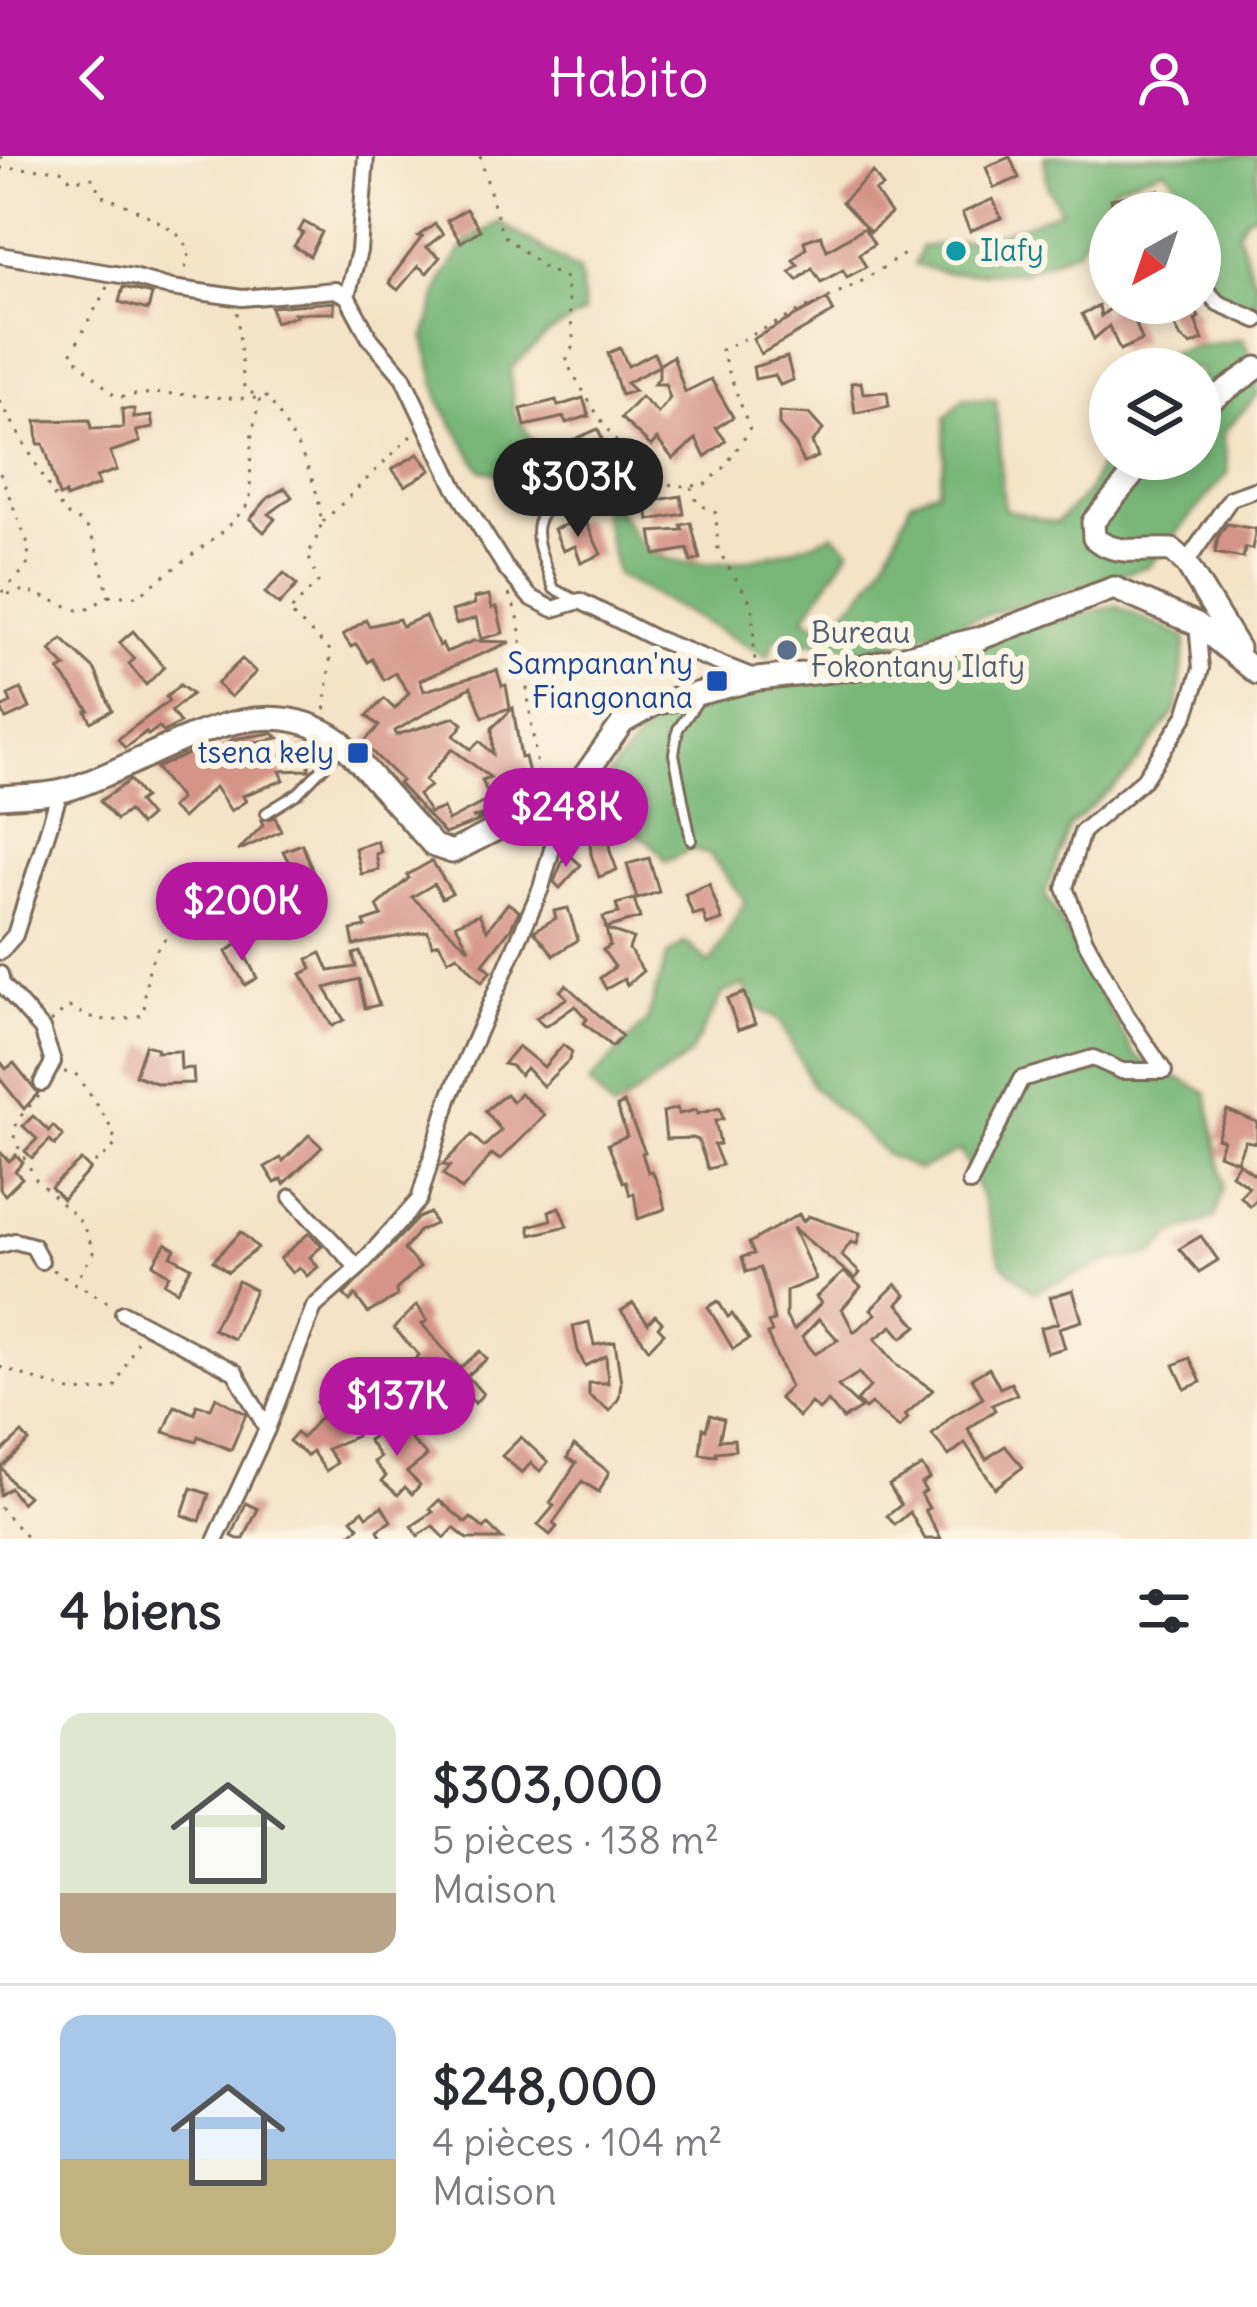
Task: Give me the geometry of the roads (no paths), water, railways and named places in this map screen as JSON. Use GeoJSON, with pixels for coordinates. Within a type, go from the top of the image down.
{"type":"FeatureCollection","features":[{"type":"Feature","properties":{"kind":"street"},"geometry":{"type":"LineString","coordinates":[[347,296],[359,251],[366,156]]}},
{"type":"Feature","properties":{"kind":"street"},"geometry":{"type":"LineString","coordinates":[[0,255],[236,297],[335,290],[347,296],[369,338],[404,377],[455,488],[530,597],[553,609],[580,601],[654,638],[758,679]]}},
{"type":"Feature","properties":{"kind":"street"},"geometry":{"type":"LineString","coordinates":[[1221,304],[1257,320]]}},
{"type":"Feature","properties":{"kind":"street"},"geometry":{"type":"LineString","coordinates":[[1221,393],[1257,368]]}},
{"type":"Feature","properties":{"kind":"street"},"geometry":{"type":"LineString","coordinates":[[1128,480],[1093,522],[1094,538],[1105,548],[1172,550],[1186,563],[1251,667]]}},
{"type":"Feature","properties":{"kind":"street"},"geometry":{"type":"LineString","coordinates":[[1186,563],[1232,498],[1257,489]]}},
{"type":"Feature","properties":{"kind":"street"},"geometry":{"type":"LineString","coordinates":[[216,1539],[267,1429],[314,1307],[358,1268],[419,1200],[448,1099],[541,888],[565,803],[623,722],[655,704],[758,679],[858,668],[981,638],[1114,588],[1197,625],[1251,667]]}},
{"type":"Feature","properties":{"kind":"street"},"geometry":{"type":"LineString","coordinates":[[970,1183],[1021,1079],[1093,1058],[1122,1071],[1164,1071],[1085,940],[1065,888],[1082,832],[1144,779],[1186,715],[1201,670],[1197,625]]}},
{"type":"Feature","properties":{"kind":"street"},"geometry":{"type":"LineString","coordinates":[[0,797],[60,792],[226,723],[278,719],[322,728],[434,846],[452,852],[507,824],[565,803]]}},
{"type":"Feature","properties":{"kind":"street"},"geometry":{"type":"LineString","coordinates":[[2,952],[14,935],[60,792]]}},
{"type":"Feature","properties":{"kind":"street"},"geometry":{"type":"LineString","coordinates":[[0,974],[4,995],[42,1029],[52,1062],[42,1083]]}},
{"type":"Feature","properties":{"kind":"street"},"geometry":{"type":"LineString","coordinates":[[291,1197],[358,1268]]}},
{"type":"Feature","properties":{"kind":"street"},"geometry":{"type":"LineString","coordinates":[[0,1245],[15,1240],[32,1246],[41,1261]]}},
{"type":"Feature","properties":{"kind":"street"},"geometry":{"type":"LineString","coordinates":[[130,1316],[235,1372],[267,1429]]}},
{"type":"Feature","properties":{"kind":"lane"},"geometry":{"type":"LineString","coordinates":[[580,601],[554,589],[533,535],[542,509],[585,476]]}},
{"type":"Feature","properties":{"kind":"lane"},"geometry":{"type":"LineString","coordinates":[[691,840],[674,754],[678,729],[704,693]]}},
{"type":"Feature","properties":{"kind":"lane"},"geometry":{"type":"LineString","coordinates":[[266,813],[298,793],[344,746]]}},
{"type":"Feature","properties":{"kind":"place","name":"Ilafy"},"geometry":{"type":"Point","coordinates":[956,251]}},
{"type":"Feature","properties":{"kind":"place","name":"Bureau Fokontany Ilafy"},"geometry":{"type":"Point","coordinates":[787,650]}},
{"type":"Feature","properties":{"kind":"place","name":"Sampanan'ny Fiangonana"},"geometry":{"type":"Point","coordinates":[717,681]}},
{"type":"Feature","properties":{"kind":"place","name":"tsena kely"},"geometry":{"type":"Point","coordinates":[358,753]}}]}
